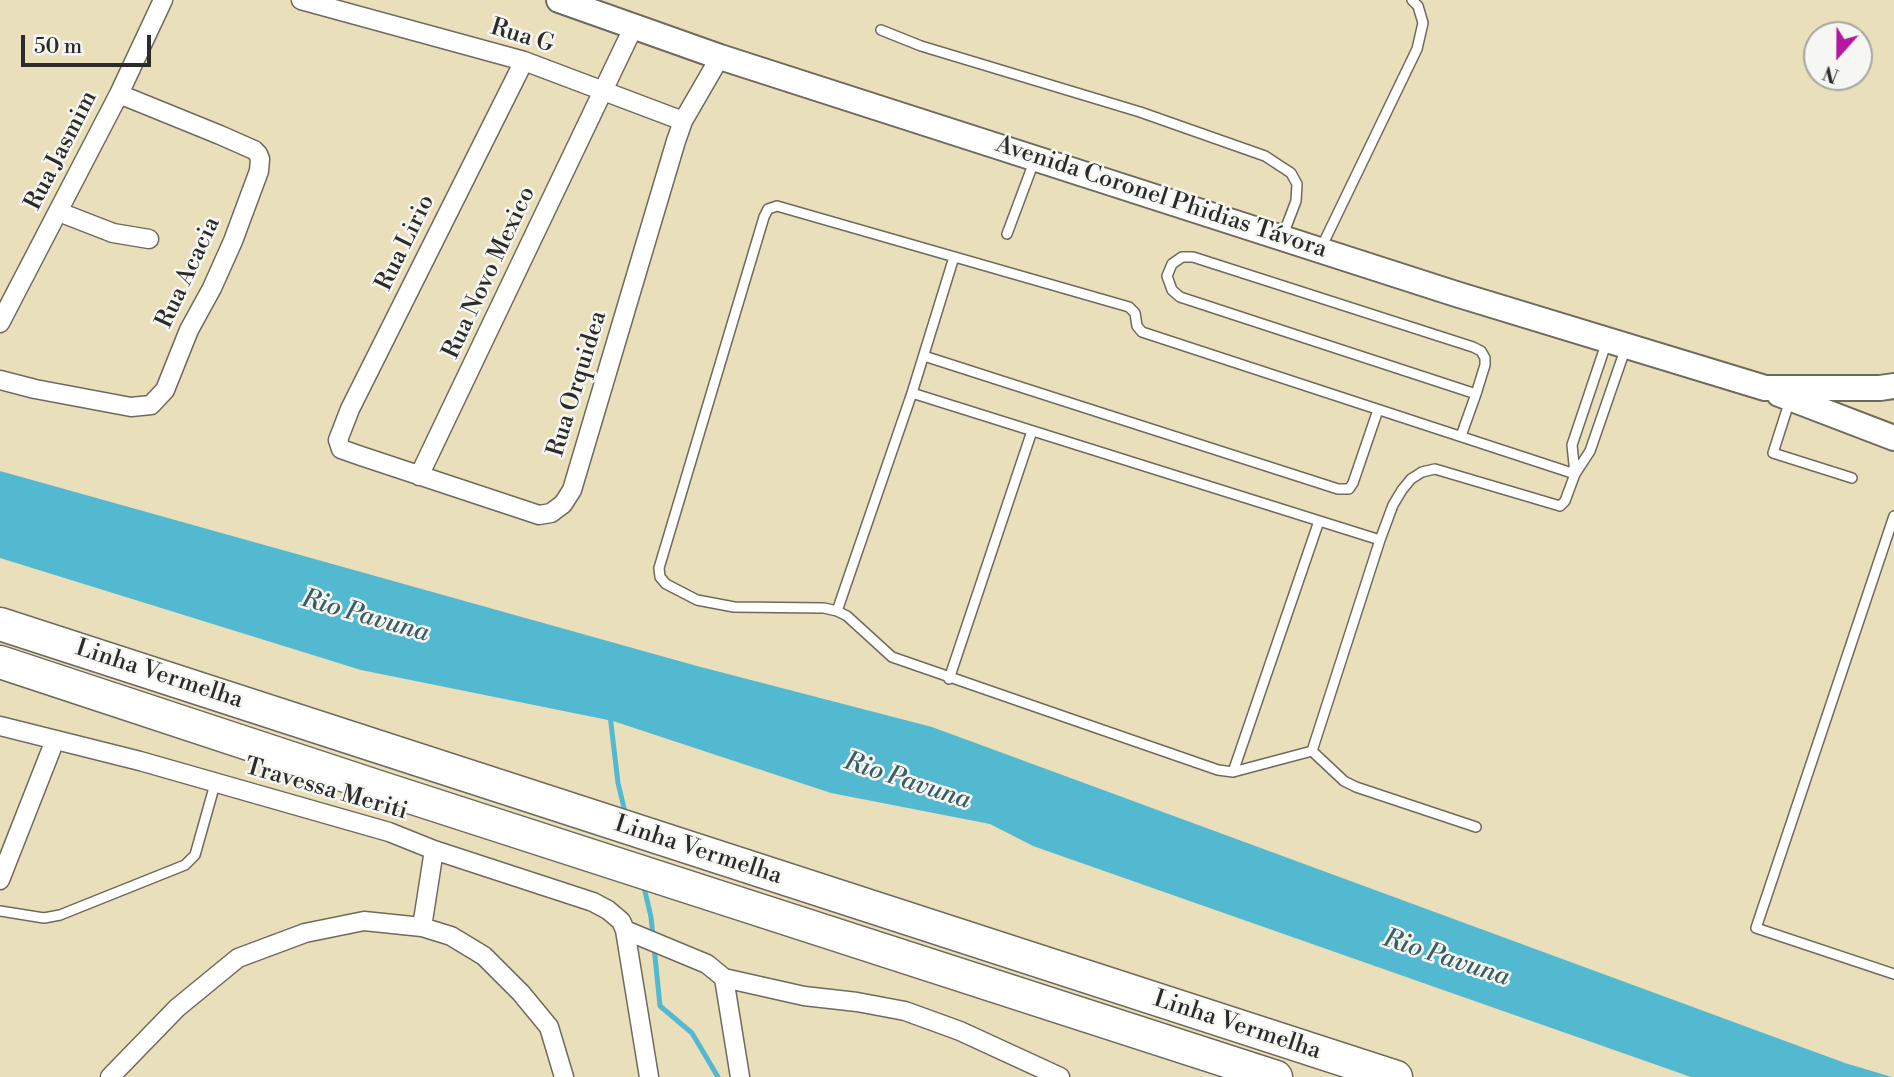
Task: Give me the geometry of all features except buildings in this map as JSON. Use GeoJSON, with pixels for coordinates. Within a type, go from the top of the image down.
{"type":"FeatureCollection","features":[{"type":"Feature","properties":{"kind":"highway","name":"Linha Vermelha"},"geometry":{"type":"LineString","coordinates":[[0,624],[1396,1077]]}},
{"type":"Feature","properties":{"kind":"highway","name":"Linha Vermelha"},"geometry":{"type":"LineString","coordinates":[[0,662],[1276,1077]]}},
{"type":"Feature","properties":{"kind":"street","name":"Rua Jasmim"},"geometry":{"type":"LineString","coordinates":[[0,323],[119,94],[163,0]]}},
{"type":"Feature","properties":{"kind":"street","name":"Rua G"},"geometry":{"type":"LineString","coordinates":[[301,0],[524,61],[683,121]]}},
{"type":"Feature","properties":{"kind":"street","name":"Avenida Coronel Phidias Távora"},"geometry":{"type":"LineString","coordinates":[[559,0],[720,57],[1616,344],[1765,388],[1894,438]]}},
{"type":"Feature","properties":{"kind":"street"},"geometry":{"type":"LineString","coordinates":[[603,90],[633,28]]}},
{"type":"Feature","properties":{"kind":"street","name":"Rua Orquidea"},"geometry":{"type":"LineString","coordinates":[[341,449],[539,515],[551,513],[563,504],[576,479],[683,121],[720,57]]}},
{"type":"Feature","properties":{"kind":"street","name":"Rua Lirio"},"geometry":{"type":"LineString","coordinates":[[341,449],[338,440],[350,410],[524,61]]}},
{"type":"Feature","properties":{"kind":"street","name":"Rua Novo Mexico"},"geometry":{"type":"LineString","coordinates":[[419,476],[603,90]]}},
{"type":"Feature","properties":{"kind":"street","name":"Rua Acacia"},"geometry":{"type":"LineString","coordinates":[[0,380],[131,407],[151,405],[165,390],[189,330],[233,241],[259,171],[258,154],[231,140],[119,94]]}},
{"type":"Feature","properties":{"kind":"street"},"geometry":{"type":"LineString","coordinates":[[59,212],[113,233],[149,239]]}},
{"type":"Feature","properties":{"kind":"street","name":"Avenida Coronel Phidias Távora"},"geometry":{"type":"LineString","coordinates":[[1765,388],[1894,386]]}},
{"type":"Feature","properties":{"kind":"street","name":"Travessa Meriti"},"geometry":{"type":"LineString","coordinates":[[0,726],[389,832],[434,850],[593,902],[608,910],[633,933]]}},
{"type":"Feature","properties":{"kind":"street"},"geometry":{"type":"LineString","coordinates":[[0,880],[3,859],[55,740]]}},
{"type":"Feature","properties":{"kind":"street"},"geometry":{"type":"LineString","coordinates":[[422,927],[434,850]]}},
{"type":"Feature","properties":{"kind":"street"},"geometry":{"type":"LineString","coordinates":[[110,1077],[177,1009],[237,958],[305,933],[364,921],[422,927],[451,936],[484,956],[522,993],[549,1027],[564,1077]]}},
{"type":"Feature","properties":{"kind":"street"},"geometry":{"type":"LineString","coordinates":[[649,1077],[633,933],[707,964],[724,978],[804,996],[905,1011],[960,1031],[1060,1077]]}},
{"type":"Feature","properties":{"kind":"street"},"geometry":{"type":"LineString","coordinates":[[724,978],[740,1077]]}},
{"type":"Feature","properties":{"kind":"lane"},"geometry":{"type":"LineString","coordinates":[[1321,249],[1417,49],[1423,23],[1418,6],[1412,0]]}},
{"type":"Feature","properties":{"kind":"lane"},"geometry":{"type":"LineString","coordinates":[[881,30],[921,46],[1140,111],[1265,156],[1291,173],[1297,184],[1296,201],[1283,237]]}},
{"type":"Feature","properties":{"kind":"lane"},"geometry":{"type":"LineString","coordinates":[[1007,234],[1036,157]]}},
{"type":"Feature","properties":{"kind":"lane"},"geometry":{"type":"LineString","coordinates":[[1312,751],[1233,772],[1218,770],[949,679],[892,657],[837,611],[824,608],[721,605],[697,600],[666,583],[660,577],[659,568],[768,209],[776,206],[1129,307],[1135,313],[1137,326],[1142,332],[1575,474]]}},
{"type":"Feature","properties":{"kind":"lane"},"geometry":{"type":"LineString","coordinates":[[837,611],[912,393],[954,257]]}},
{"type":"Feature","properties":{"kind":"lane"},"geometry":{"type":"LineString","coordinates":[[1461,436],[1476,394],[1485,365],[1481,351],[1474,347],[1193,257],[1182,257],[1172,264],[1167,276],[1172,290],[1180,297],[1476,394]]}},
{"type":"Feature","properties":{"kind":"lane"},"geometry":{"type":"LineString","coordinates":[[1575,474],[1572,445],[1616,344]]}},
{"type":"Feature","properties":{"kind":"lane"},"geometry":{"type":"LineString","coordinates":[[1312,751],[1380,540],[1393,505],[1402,490],[1411,479],[1422,472],[1435,469],[1560,506],[1590,450],[1616,344]]}},
{"type":"Feature","properties":{"kind":"lane"},"geometry":{"type":"LineString","coordinates":[[924,356],[1338,489],[1349,489],[1353,483],[1378,410]]}},
{"type":"Feature","properties":{"kind":"lane"},"geometry":{"type":"LineString","coordinates":[[912,393],[1380,540]]}},
{"type":"Feature","properties":{"kind":"lane"},"geometry":{"type":"LineString","coordinates":[[1790,398],[1773,453],[1852,478]]}},
{"type":"Feature","properties":{"kind":"lane"},"geometry":{"type":"LineString","coordinates":[[949,679],[1032,431]]}},
{"type":"Feature","properties":{"kind":"lane"},"geometry":{"type":"LineString","coordinates":[[1894,516],[1756,928],[1894,974]]}},
{"type":"Feature","properties":{"kind":"lane"},"geometry":{"type":"LineString","coordinates":[[1233,772],[1319,521]]}},
{"type":"Feature","properties":{"kind":"lane"},"geometry":{"type":"LineString","coordinates":[[1312,751],[1344,781],[1356,787],[1476,827]]}},
{"type":"Feature","properties":{"kind":"lane"},"geometry":{"type":"LineString","coordinates":[[0,911],[44,918],[60,915],[186,865],[195,855],[215,784]]}},
{"type":"Feature","properties":{"kind":"water","name":"Rio Pavuna"},"geometry":{"type":"Polygon","coordinates":[[[0,471],[697,666],[932,727],[1845,1063],[1892,1077],[1691,1077],[1033,846],[990,824],[831,793],[613,721],[361,670],[0,558],[0,471]]]}},
{"type":"Feature","properties":{"kind":"waterway"},"geometry":{"type":"LineString","coordinates":[[610,715],[618,783],[626,816]]}},
{"type":"Feature","properties":{"kind":"waterway"},"geometry":{"type":"LineString","coordinates":[[643,883],[651,917],[660,1006],[692,1033],[718,1077]]}}]}
